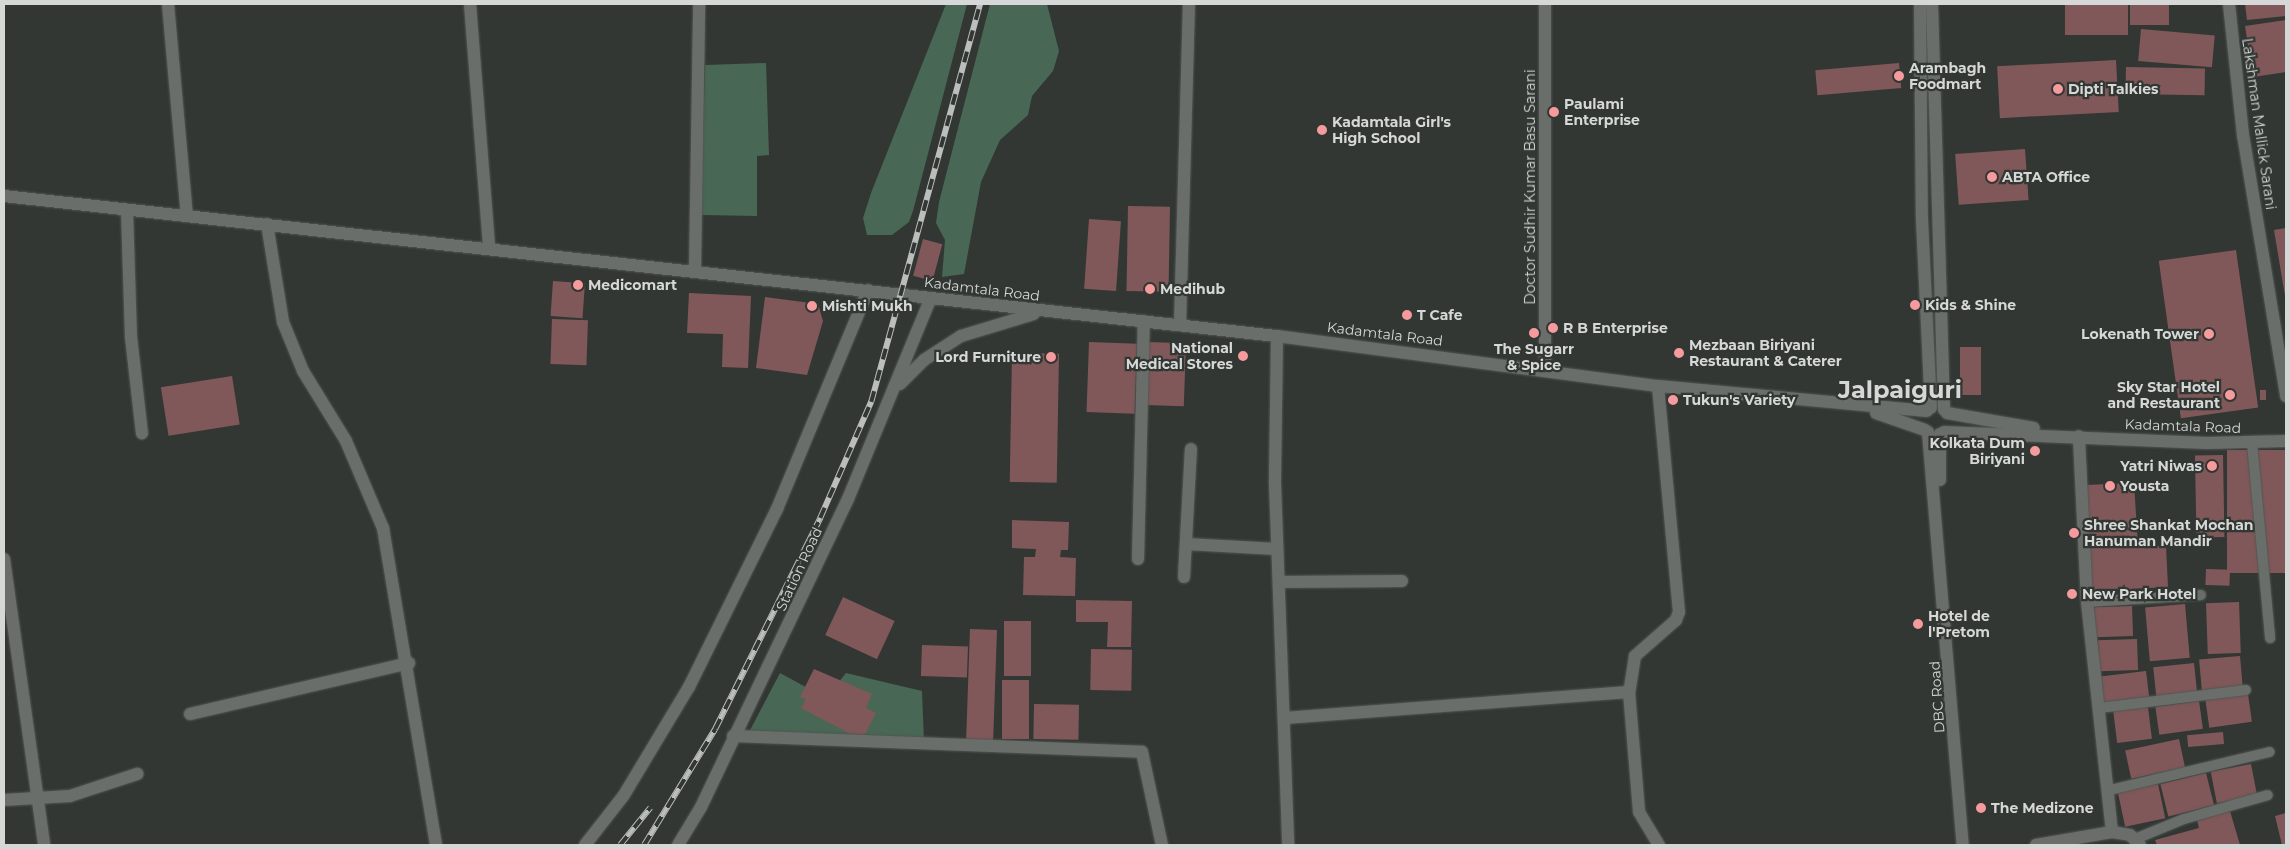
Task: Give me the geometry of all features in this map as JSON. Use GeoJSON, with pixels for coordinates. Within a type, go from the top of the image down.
{"type":"FeatureCollection","features":[{"type":"Feature","properties":{"kind":"street"},"geometry":{"type":"LineString","coordinates":[[168,4],[187,215]]}},
{"type":"Feature","properties":{"kind":"street"},"geometry":{"type":"LineString","coordinates":[[470,4],[489,248]]}},
{"type":"Feature","properties":{"kind":"street"},"geometry":{"type":"LineString","coordinates":[[695,270],[699,4]]}},
{"type":"Feature","properties":{"kind":"street"},"geometry":{"type":"LineString","coordinates":[[1180,325],[1189,4]]}},
{"type":"Feature","properties":{"kind":"street","name":"Doctor Sudhir Kumar Basu Sarani"},"geometry":{"type":"LineString","coordinates":[[1544,370],[1545,4]]}},
{"type":"Feature","properties":{"kind":"street"},"geometry":{"type":"LineString","coordinates":[[1920,4],[1922,219],[1937,410],[1949,425],[1934,432],[1922,422],[1937,410]]}},
{"type":"Feature","properties":{"kind":"street"},"geometry":{"type":"LineString","coordinates":[[1932,4],[1937,410]]}},
{"type":"Feature","properties":{"kind":"street","name":"Lakshman Mallick Sarani"},"geometry":{"type":"LineString","coordinates":[[2229,4],[2243,135],[2286,396]]}},
{"type":"Feature","properties":{"kind":"street","name":"Kadamtala Road"},"geometry":{"type":"LineString","coordinates":[[4,196],[695,270],[1086,316],[1277,336],[1658,386],[1862,408],[1937,410],[2079,436]]}},
{"type":"Feature","properties":{"kind":"street"},"geometry":{"type":"LineString","coordinates":[[127,210],[131,337],[142,433]]}},
{"type":"Feature","properties":{"kind":"street"},"geometry":{"type":"LineString","coordinates":[[267,224],[286,329],[302,371],[346,440],[383,528],[409,663],[436,845]]}},
{"type":"Feature","properties":{"kind":"street"},"geometry":{"type":"LineString","coordinates":[[585,845],[624,795],[689,687],[777,509],[868,290]]}},
{"type":"Feature","properties":{"kind":"street","name":"Station Road"},"geometry":{"type":"LineString","coordinates":[[678,845],[804,594],[894,391],[931,298]]}},
{"type":"Feature","properties":{"kind":"street"},"geometry":{"type":"LineString","coordinates":[[894,391],[942,347],[984,326],[1034,314],[1086,316]]}},
{"type":"Feature","properties":{"kind":"street"},"geometry":{"type":"LineString","coordinates":[[1138,559],[1144,322]]}},
{"type":"Feature","properties":{"kind":"street"},"geometry":{"type":"LineString","coordinates":[[1277,336],[1277,548],[1288,845]]}},
{"type":"Feature","properties":{"kind":"street"},"geometry":{"type":"LineString","coordinates":[[1658,386],[1679,612],[1635,656],[1629,692],[1639,812],[1659,845]]}},
{"type":"Feature","properties":{"kind":"street","name":"Kadamtala Road"},"geometry":{"type":"LineString","coordinates":[[1862,408],[1934,432],[2252,443],[2286,440]]}},
{"type":"Feature","properties":{"kind":"street","name":"DBC Road"},"geometry":{"type":"LineString","coordinates":[[1934,432],[1963,845]]}},
{"type":"Feature","properties":{"kind":"street"},"geometry":{"type":"LineString","coordinates":[[2079,436],[2087,602],[2110,790],[2112,832]]}},
{"type":"Feature","properties":{"kind":"street"},"geometry":{"type":"LineString","coordinates":[[1184,577],[1190,449]]}},
{"type":"Feature","properties":{"kind":"street"},"geometry":{"type":"LineString","coordinates":[[1186,544],[1277,548]]}},
{"type":"Feature","properties":{"kind":"street"},"geometry":{"type":"LineString","coordinates":[[4,559],[44,845]]}},
{"type":"Feature","properties":{"kind":"street"},"geometry":{"type":"LineString","coordinates":[[1279,582],[1402,581]]}},
{"type":"Feature","properties":{"kind":"street"},"geometry":{"type":"LineString","coordinates":[[190,714],[409,663]]}},
{"type":"Feature","properties":{"kind":"street"},"geometry":{"type":"LineString","coordinates":[[1284,718],[1629,692]]}},
{"type":"Feature","properties":{"kind":"street"},"geometry":{"type":"LineString","coordinates":[[733,736],[1142,752],[1162,845]]}},
{"type":"Feature","properties":{"kind":"street"},"geometry":{"type":"LineString","coordinates":[[4,800],[37,795],[70,796],[137,774]]}},
{"type":"Feature","properties":{"kind":"street"},"geometry":{"type":"LineString","coordinates":[[2036,845],[2112,832],[2138,842]]}},
{"type":"Feature","properties":{"kind":"lane"},"geometry":{"type":"LineString","coordinates":[[2252,443],[2270,638]]}},
{"type":"Feature","properties":{"kind":"lane"},"geometry":{"type":"LineString","coordinates":[[2087,602],[2201,595]]}},
{"type":"Feature","properties":{"kind":"lane"},"geometry":{"type":"LineString","coordinates":[[2100,708],[2246,690]]}},
{"type":"Feature","properties":{"kind":"lane"},"geometry":{"type":"LineString","coordinates":[[2110,790],[2270,752]]}},
{"type":"Feature","properties":{"kind":"lane"},"geometry":{"type":"LineString","coordinates":[[2138,842],[2184,819],[2268,795]]}},
{"type":"Feature","properties":{"kind":"green space"},"geometry":{"type":"Polygon","coordinates":[[[946,4],[967,4],[913,211],[909,222],[892,235],[867,235],[863,218],[871,193],[946,4]]]}},
{"type":"Feature","properties":{"kind":"green space"},"geometry":{"type":"Polygon","coordinates":[[[990,4],[1047,4],[1059,51],[1053,71],[1032,96],[1028,115],[1000,140],[981,182],[964,274],[942,277],[945,240],[936,223],[939,202],[990,4]]]}},
{"type":"Feature","properties":{"kind":"green space"},"geometry":{"type":"Polygon","coordinates":[[[766,63],[769,155],[757,156],[757,216],[701,215],[705,65],[766,63]]]}},
{"type":"Feature","properties":{"kind":"green space"},"geometry":{"type":"Polygon","coordinates":[[[780,673],[826,698],[846,673],[922,691],[924,741],[748,734],[780,673]]]}},
{"type":"Feature","properties":{"kind":"building"},"geometry":{"type":"Polygon","coordinates":[[[2065,4],[2128,4],[2128,35],[2065,35],[2065,4]]]}},
{"type":"Feature","properties":{"kind":"building"},"geometry":{"type":"Polygon","coordinates":[[[2130,4],[2169,4],[2169,25],[2130,25],[2130,4]]]}},
{"type":"Feature","properties":{"kind":"building"},"geometry":{"type":"Polygon","coordinates":[[[2245,4],[2286,4],[2286,16],[2247,20],[2245,4]]]}},
{"type":"Feature","properties":{"kind":"building"},"geometry":{"type":"Polygon","coordinates":[[[2286,20],[2286,72],[2253,77],[2245,26],[2286,20]]]}},
{"type":"Feature","properties":{"kind":"building"},"geometry":{"type":"Polygon","coordinates":[[[2141,29],[2215,35],[2212,67],[2138,61],[2141,29]]]}},
{"type":"Feature","properties":{"kind":"building","name":"Dipti Talkies"},"geometry":{"type":"Polygon","coordinates":[[[2116,60],[2119,112],[2000,118],[1997,66],[2116,60]]]}},
{"type":"Feature","properties":{"kind":"building"},"geometry":{"type":"Polygon","coordinates":[[[1899,63],[1901,88],[1817,95],[1815,70],[1899,63]]]}},
{"type":"Feature","properties":{"kind":"building"},"geometry":{"type":"Polygon","coordinates":[[[2126,67],[2205,68],[2205,95],[2126,94],[2126,67]]]}},
{"type":"Feature","properties":{"kind":"building","name":"ABTA Office"},"geometry":{"type":"Polygon","coordinates":[[[2025,149],[2029,200],[1959,205],[1955,154],[2025,149]]]}},
{"type":"Feature","properties":{"kind":"building"},"geometry":{"type":"Polygon","coordinates":[[[1128,206],[1170,207],[1169,292],[1127,291],[1128,206]]]}},
{"type":"Feature","properties":{"kind":"building"},"geometry":{"type":"Polygon","coordinates":[[[1089,219],[1121,221],[1116,291],[1084,289],[1089,219]]]}},
{"type":"Feature","properties":{"kind":"building"},"geometry":{"type":"Polygon","coordinates":[[[2286,228],[2286,296],[2285,296],[2274,230],[2286,228]]]}},
{"type":"Feature","properties":{"kind":"building"},"geometry":{"type":"Polygon","coordinates":[[[923,239],[942,244],[932,281],[913,276],[923,239]]]}},
{"type":"Feature","properties":{"kind":"building","name":"Lokenath Tower"},"geometry":{"type":"Polygon","coordinates":[[[2236,250],[2258,407],[2181,418],[2159,261],[2236,250]]]}},
{"type":"Feature","properties":{"kind":"building"},"geometry":{"type":"Polygon","coordinates":[[[553,281],[585,283],[582,318],[551,316],[553,281]]]}},
{"type":"Feature","properties":{"kind":"building"},"geometry":{"type":"Polygon","coordinates":[[[689,293],[751,296],[748,368],[722,367],[723,334],[687,333],[689,293]]]}},
{"type":"Feature","properties":{"kind":"building"},"geometry":{"type":"Polygon","coordinates":[[[765,297],[818,304],[823,321],[807,375],[756,368],[765,297]]]}},
{"type":"Feature","properties":{"kind":"building"},"geometry":{"type":"Polygon","coordinates":[[[552,319],[588,320],[586,365],[550,364],[552,319]]]}},
{"type":"Feature","properties":{"kind":"building"},"geometry":{"type":"Polygon","coordinates":[[[1089,342],[1137,344],[1135,414],[1087,412],[1089,342]]]}},
{"type":"Feature","properties":{"kind":"building"},"geometry":{"type":"Polygon","coordinates":[[[1148,342],[1186,343],[1184,406],[1146,405],[1148,342]]]}},
{"type":"Feature","properties":{"kind":"building"},"geometry":{"type":"Polygon","coordinates":[[[1960,347],[1981,347],[1981,395],[1960,395],[1960,347]]]}},
{"type":"Feature","properties":{"kind":"building"},"geometry":{"type":"Polygon","coordinates":[[[1012,353],[1059,354],[1057,483],[1010,482],[1012,353]]]}},
{"type":"Feature","properties":{"kind":"building"},"geometry":{"type":"Polygon","coordinates":[[[232,376],[240,424],[169,436],[161,387],[232,376]]]}},
{"type":"Feature","properties":{"kind":"building"},"geometry":{"type":"Polygon","coordinates":[[[2260,390],[2266,390],[2266,400],[2260,400],[2260,390]]]}},
{"type":"Feature","properties":{"kind":"building"},"geometry":{"type":"Polygon","coordinates":[[[2227,450],[2286,450],[2286,573],[2227,573],[2227,450]]]}},
{"type":"Feature","properties":{"kind":"building"},"geometry":{"type":"Polygon","coordinates":[[[2195,455],[2223,455],[2224,537],[2196,537],[2195,455]]]}},
{"type":"Feature","properties":{"kind":"building"},"geometry":{"type":"Polygon","coordinates":[[[2134,483],[2138,547],[2166,546],[2168,587],[2092,591],[2086,485],[2134,483]]]}},
{"type":"Feature","properties":{"kind":"building"},"geometry":{"type":"Polygon","coordinates":[[[1012,520],[1069,522],[1068,550],[1061,550],[1060,557],[1076,558],[1075,596],[1023,595],[1024,557],[1035,557],[1036,549],[1012,548],[1012,520]]]}},
{"type":"Feature","properties":{"kind":"building"},"geometry":{"type":"Polygon","coordinates":[[[2206,569],[2230,570],[2229,586],[2205,585],[2206,569]]]}},
{"type":"Feature","properties":{"kind":"building"},"geometry":{"type":"Polygon","coordinates":[[[843,597],[895,621],[877,659],[825,635],[843,597]]]}},
{"type":"Feature","properties":{"kind":"building"},"geometry":{"type":"Polygon","coordinates":[[[1076,600],[1132,601],[1131,647],[1107,647],[1108,622],[1076,622],[1076,600]]]}},
{"type":"Feature","properties":{"kind":"building"},"geometry":{"type":"Polygon","coordinates":[[[2239,602],[2241,653],[2208,654],[2206,603],[2239,602]]]}},
{"type":"Feature","properties":{"kind":"building"},"geometry":{"type":"Polygon","coordinates":[[[2185,604],[2190,658],[2150,661],[2145,607],[2185,604]]]}},
{"type":"Feature","properties":{"kind":"building"},"geometry":{"type":"Polygon","coordinates":[[[2132,606],[2133,636],[2094,637],[2093,607],[2132,606]]]}},
{"type":"Feature","properties":{"kind":"building"},"geometry":{"type":"Polygon","coordinates":[[[1004,621],[1031,621],[1031,676],[1004,676],[1004,621]]]}},
{"type":"Feature","properties":{"kind":"building"},"geometry":{"type":"Polygon","coordinates":[[[970,629],[997,630],[993,742],[966,741],[970,629]]]}},
{"type":"Feature","properties":{"kind":"building"},"geometry":{"type":"Polygon","coordinates":[[[2137,639],[2138,670],[2099,671],[2098,640],[2137,639]]]}},
{"type":"Feature","properties":{"kind":"building"},"geometry":{"type":"Polygon","coordinates":[[[922,645],[968,647],[967,678],[921,676],[922,645]]]}},
{"type":"Feature","properties":{"kind":"building"},"geometry":{"type":"Polygon","coordinates":[[[1091,649],[1132,650],[1131,691],[1090,690],[1091,649]]]}},
{"type":"Feature","properties":{"kind":"building"},"geometry":{"type":"Polygon","coordinates":[[[2240,656],[2243,688],[2202,691],[2199,660],[2240,656]]]}},
{"type":"Feature","properties":{"kind":"building"},"geometry":{"type":"Polygon","coordinates":[[[2194,663],[2197,692],[2156,696],[2153,667],[2194,663]]]}},
{"type":"Feature","properties":{"kind":"building"},"geometry":{"type":"Polygon","coordinates":[[[814,669],[872,694],[866,708],[876,713],[862,740],[801,708],[806,699],[800,697],[814,669]]]}},
{"type":"Feature","properties":{"kind":"building"},"geometry":{"type":"Polygon","coordinates":[[[2146,671],[2149,697],[2104,702],[2100,677],[2146,671]]]}},
{"type":"Feature","properties":{"kind":"building"},"geometry":{"type":"Polygon","coordinates":[[[1002,680],[1029,680],[1029,739],[1002,739],[1002,680]]]}},
{"type":"Feature","properties":{"kind":"building"},"geometry":{"type":"Polygon","coordinates":[[[2248,694],[2252,722],[2209,728],[2205,700],[2248,694]]]}},
{"type":"Feature","properties":{"kind":"building"},"geometry":{"type":"Polygon","coordinates":[[[2199,701],[2203,729],[2159,735],[2155,707],[2199,701]]]}},
{"type":"Feature","properties":{"kind":"building"},"geometry":{"type":"Polygon","coordinates":[[[1034,704],[1079,705],[1078,740],[1033,739],[1034,704]]]}},
{"type":"Feature","properties":{"kind":"building"},"geometry":{"type":"Polygon","coordinates":[[[2148,707],[2152,739],[2117,743],[2113,711],[2148,707]]]}},
{"type":"Feature","properties":{"kind":"building"},"geometry":{"type":"Polygon","coordinates":[[[2223,732],[2224,744],[2188,747],[2187,735],[2223,732]]]}},
{"type":"Feature","properties":{"kind":"building"},"geometry":{"type":"Polygon","coordinates":[[[2179,739],[2185,767],[2131,779],[2125,750],[2179,739]]]}},
{"type":"Feature","properties":{"kind":"building"},"geometry":{"type":"Polygon","coordinates":[[[2251,764],[2257,795],[2217,803],[2211,772],[2251,764]]]}},
{"type":"Feature","properties":{"kind":"building"},"geometry":{"type":"Polygon","coordinates":[[[2206,773],[2214,805],[2168,816],[2160,784],[2206,773]]]}},
{"type":"Feature","properties":{"kind":"building"},"geometry":{"type":"Polygon","coordinates":[[[2158,784],[2165,818],[2125,827],[2118,793],[2158,784]]]}},
{"type":"Feature","properties":{"kind":"building"},"geometry":{"type":"Polygon","coordinates":[[[2230,811],[2240,845],[2157,845],[2155,840],[2199,828],[2197,820],[2230,811]]]}},
{"type":"Feature","properties":{"kind":"building"},"geometry":{"type":"Polygon","coordinates":[[[2286,813],[2286,845],[2282,845],[2275,816],[2286,813]]]}},
{"type":"Feature","properties":{"kind":"railway"},"geometry":{"type":"LineString","coordinates":[[644,845],[715,729],[820,518],[871,402],[980,4]]}},
{"type":"Feature","properties":{"kind":"railway"},"geometry":{"type":"LineString","coordinates":[[620,845],[650,808]]}},
{"type":"Feature","properties":{"kind":"place","name":"Arambagh Foodmart"},"geometry":{"type":"Point","coordinates":[1899,76]}},
{"type":"Feature","properties":{"kind":"place","name":"Dipti Talkies"},"geometry":{"type":"Point","coordinates":[2058,89]}},
{"type":"Feature","properties":{"kind":"place","name":"Paulami Enterprise"},"geometry":{"type":"Point","coordinates":[1554,112]}},
{"type":"Feature","properties":{"kind":"place","name":"Kadamtala Girl's High School"},"geometry":{"type":"Point","coordinates":[1322,130]}},
{"type":"Feature","properties":{"kind":"place","name":"ABTA Office"},"geometry":{"type":"Point","coordinates":[1992,177]}},
{"type":"Feature","properties":{"kind":"place","name":"Medicomart"},"geometry":{"type":"Point","coordinates":[578,285]}},
{"type":"Feature","properties":{"kind":"place","name":"Medihub"},"geometry":{"type":"Point","coordinates":[1150,289]}},
{"type":"Feature","properties":{"kind":"place","name":"Kids & Shine"},"geometry":{"type":"Point","coordinates":[1915,305]}},
{"type":"Feature","properties":{"kind":"place","name":"Mishti Mukh"},"geometry":{"type":"Point","coordinates":[812,306]}},
{"type":"Feature","properties":{"kind":"place","name":"T Cafe"},"geometry":{"type":"Point","coordinates":[1407,315]}},
{"type":"Feature","properties":{"kind":"place","name":"R B Enterprise"},"geometry":{"type":"Point","coordinates":[1553,328]}},
{"type":"Feature","properties":{"kind":"place","name":"The Sugarr & Spice"},"geometry":{"type":"Point","coordinates":[1534,333]}},
{"type":"Feature","properties":{"kind":"place","name":"Lokenath Tower"},"geometry":{"type":"Point","coordinates":[2209,334]}},
{"type":"Feature","properties":{"kind":"place","name":"Mezbaan Biriyani Restaurant & Caterer"},"geometry":{"type":"Point","coordinates":[1679,353]}},
{"type":"Feature","properties":{"kind":"place","name":"National Medical Stores"},"geometry":{"type":"Point","coordinates":[1243,356]}},
{"type":"Feature","properties":{"kind":"place","name":"Lord Furniture"},"geometry":{"type":"Point","coordinates":[1051,357]}},
{"type":"Feature","properties":{"kind":"place","name":"Sky Star Hotel and Restaurant"},"geometry":{"type":"Point","coordinates":[2230,395]}},
{"type":"Feature","properties":{"kind":"place","name":"Tukun's Variety"},"geometry":{"type":"Point","coordinates":[1673,400]}},
{"type":"Feature","properties":{"kind":"place","name":"Kolkata Dum Biriyani"},"geometry":{"type":"Point","coordinates":[2035,451]}},
{"type":"Feature","properties":{"kind":"place","name":"Yatri Niwas"},"geometry":{"type":"Point","coordinates":[2212,466]}},
{"type":"Feature","properties":{"kind":"place","name":"Yousta"},"geometry":{"type":"Point","coordinates":[2110,486]}},
{"type":"Feature","properties":{"kind":"place","name":"Shree Shankat Mochan Hanuman Mandir"},"geometry":{"type":"Point","coordinates":[2074,533]}},
{"type":"Feature","properties":{"kind":"place","name":"New Park Hotel"},"geometry":{"type":"Point","coordinates":[2072,594]}},
{"type":"Feature","properties":{"kind":"place","name":"Hotel de l'Pretom"},"geometry":{"type":"Point","coordinates":[1918,624]}},
{"type":"Feature","properties":{"kind":"place","name":"The Medizone"},"geometry":{"type":"Point","coordinates":[1981,808]}},
{"type":"Feature","properties":{"kind":"district","name":"Jalpaiguri"},"geometry":{"type":"Point","coordinates":[1900,390]}}]}
